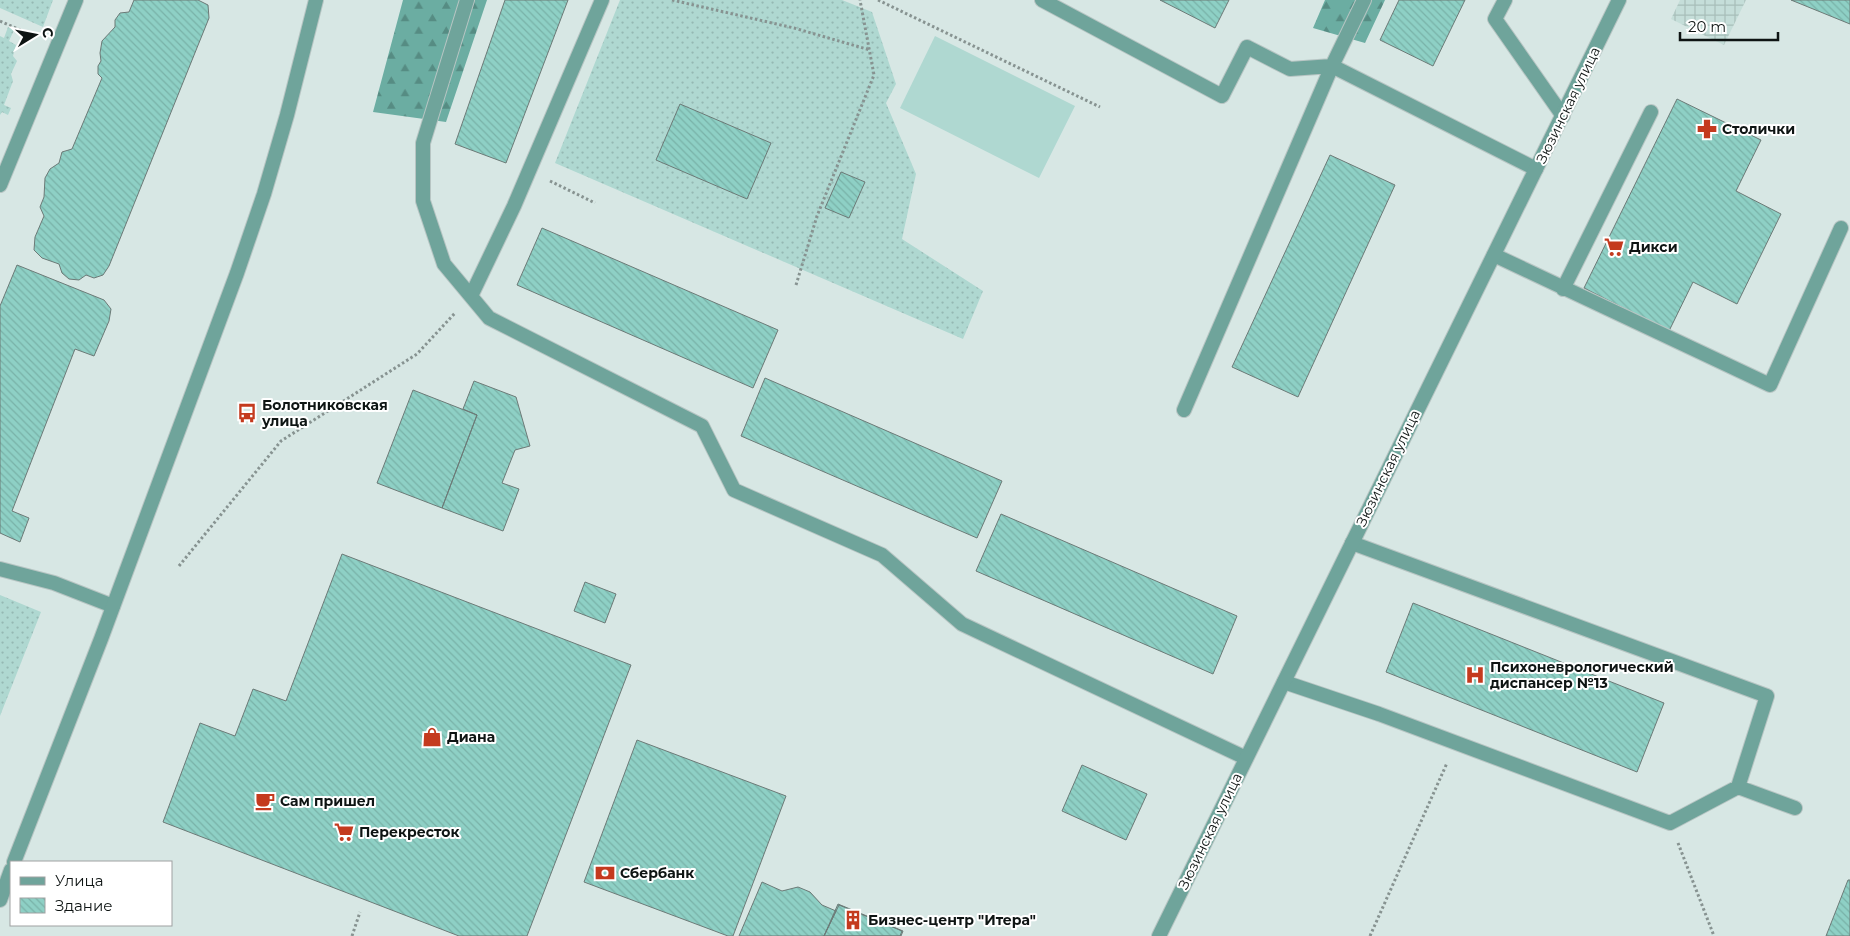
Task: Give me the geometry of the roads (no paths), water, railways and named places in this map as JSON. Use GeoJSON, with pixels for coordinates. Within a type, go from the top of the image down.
{"type":"FeatureCollection","features":[{"type":"Feature","properties":{"kind":"street"},"geometry":{"type":"LineString","coordinates":[[0,185],[76,0]]}},
{"type":"Feature","properties":{"kind":"street"},"geometry":{"type":"LineString","coordinates":[[14,861],[113,606],[237,273],[264,194],[287,115],[316,0]]}},
{"type":"Feature","properties":{"kind":"street"},"geometry":{"type":"LineString","coordinates":[[467,0],[423,143],[423,201],[444,264],[488,318],[702,426],[734,490],[882,555],[962,624],[1246,758]]}},
{"type":"Feature","properties":{"kind":"street"},"geometry":{"type":"LineString","coordinates":[[471,296],[529,172],[602,0]]}},
{"type":"Feature","properties":{"kind":"street"},"geometry":{"type":"LineString","coordinates":[[1042,0],[1222,96],[1247,47],[1290,69],[1332,66],[1536,169]]}},
{"type":"Feature","properties":{"kind":"street"},"geometry":{"type":"LineString","coordinates":[[1184,410],[1332,66],[1364,0]]}},
{"type":"Feature","properties":{"kind":"street"},"geometry":{"type":"LineString","coordinates":[[1505,0],[1496,19],[1563,116]]}},
{"type":"Feature","properties":{"kind":"street","name":"Зюзинская улица"},"geometry":{"type":"LineString","coordinates":[[1159,936],[1619,0]]}},
{"type":"Feature","properties":{"kind":"street"},"geometry":{"type":"LineString","coordinates":[[1563,289],[1651,112]]}},
{"type":"Feature","properties":{"kind":"street"},"geometry":{"type":"LineString","coordinates":[[1494,255],[1770,385],[1840,228]]}},
{"type":"Feature","properties":{"kind":"street"},"geometry":{"type":"LineString","coordinates":[[1284,682],[1456,742],[1670,823],[1738,788],[1767,696],[1352,543]]}},
{"type":"Feature","properties":{"kind":"street"},"geometry":{"type":"LineString","coordinates":[[0,569],[54,583],[113,606]]}},
{"type":"Feature","properties":{"kind":"street"},"geometry":{"type":"LineString","coordinates":[[1738,788],[1795,808]]}},
{"type":"Feature","properties":{"kind":"street"},"geometry":{"type":"LineString","coordinates":[[0,900],[10,873]]}},
{"type":"Feature","properties":{"kind":"place","name":"Столички"},"geometry":{"type":"Point","coordinates":[1707,129]}},
{"type":"Feature","properties":{"kind":"place","name":"Дикси"},"geometry":{"type":"Point","coordinates":[1614,247]}},
{"type":"Feature","properties":{"kind":"place","name":"Болотниковская улица"},"geometry":{"type":"Point","coordinates":[247,413]}},
{"type":"Feature","properties":{"kind":"place","name":"Психоневрологический диспансер №13"},"geometry":{"type":"Point","coordinates":[1475,675]}},
{"type":"Feature","properties":{"kind":"place","name":"Диана"},"geometry":{"type":"Point","coordinates":[432,737]}},
{"type":"Feature","properties":{"kind":"place","name":"Сам пришел"},"geometry":{"type":"Point","coordinates":[265,801]}},
{"type":"Feature","properties":{"kind":"place","name":"Перекресток"},"geometry":{"type":"Point","coordinates":[344,832]}},
{"type":"Feature","properties":{"kind":"place","name":"Сбербанк"},"geometry":{"type":"Point","coordinates":[605,873]}},
{"type":"Feature","properties":{"kind":"place","name":"Бизнес-центр \"Итера\""},"geometry":{"type":"Point","coordinates":[853,920]}}]}
